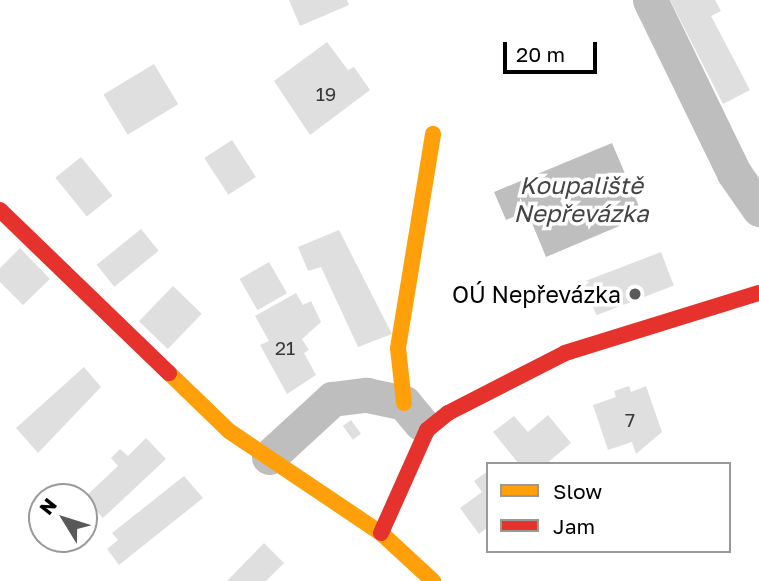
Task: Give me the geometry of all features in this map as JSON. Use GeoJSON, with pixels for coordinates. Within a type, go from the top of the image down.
{"type":"FeatureCollection","features":[{"type":"Feature","properties":{"kind":"street"},"geometry":{"type":"LineString","coordinates":[[650,0],[734,173],[759,209]]}},
{"type":"Feature","properties":{"kind":"street"},"geometry":{"type":"LineString","coordinates":[[428,430],[404,403],[398,348],[433,134]]}},
{"type":"Feature","properties":{"kind":"street"},"geometry":{"type":"LineString","coordinates":[[0,211],[219,421],[381,533],[433,581]]}},
{"type":"Feature","properties":{"kind":"street"},"geometry":{"type":"LineString","coordinates":[[381,533],[428,430],[448,413],[565,353],[759,293]]}},
{"type":"Feature","properties":{"kind":"street"},"geometry":{"type":"LineString","coordinates":[[269,457],[331,399],[367,395],[404,403]]}},
{"type":"Feature","properties":{"kind":"water","name":"Koupaliště Nepřevázka"},"geometry":{"type":"Polygon","coordinates":[[[612,143],[643,216],[546,257],[527,211],[506,220],[494,192],[612,143]]]}},
{"type":"Feature","properties":{"kind":"building"},"geometry":{"type":"Polygon","coordinates":[[[289,0],[347,0],[349,5],[300,26],[289,0]]]}},
{"type":"Feature","properties":{"kind":"building"},"geometry":{"type":"Polygon","coordinates":[[[670,0],[715,0],[721,11],[711,16],[750,90],[723,104],[670,0]]]}},
{"type":"Feature","properties":{"kind":"building"},"geometry":{"type":"Polygon","coordinates":[[[327,42],[348,70],[354,67],[370,90],[310,135],[274,81],[327,42]]]}},
{"type":"Feature","properties":{"kind":"building"},"geometry":{"type":"Polygon","coordinates":[[[154,64],[178,104],[128,135],[103,94],[154,64]]]}},
{"type":"Feature","properties":{"kind":"building"},"geometry":{"type":"Polygon","coordinates":[[[232,140],[256,177],[228,195],[204,158],[232,140]]]}},
{"type":"Feature","properties":{"kind":"building"},"geometry":{"type":"Polygon","coordinates":[[[81,157],[112,196],[87,217],[55,178],[81,157]]]}},
{"type":"Feature","properties":{"kind":"building"},"geometry":{"type":"Polygon","coordinates":[[[141,229],[159,251],[114,287],[97,265],[141,229]]]}},
{"type":"Feature","properties":{"kind":"building"},"geometry":{"type":"Polygon","coordinates":[[[339,230],[392,334],[358,347],[321,267],[308,271],[298,247],[339,230]]]}},
{"type":"Feature","properties":{"kind":"building"},"geometry":{"type":"Polygon","coordinates":[[[20,248],[50,279],[23,305],[0,282],[0,268],[20,248]]]}},
{"type":"Feature","properties":{"kind":"building"},"geometry":{"type":"Polygon","coordinates":[[[661,252],[674,286],[596,315],[584,282],[661,252]]]}},
{"type":"Feature","properties":{"kind":"building"},"geometry":{"type":"Polygon","coordinates":[[[269,262],[287,293],[258,310],[240,279],[269,262]]]}},
{"type":"Feature","properties":{"kind":"building"},"geometry":{"type":"Polygon","coordinates":[[[173,286],[202,314],[168,349],[139,321],[173,286]]]}},
{"type":"Feature","properties":{"kind":"building"},"geometry":{"type":"Polygon","coordinates":[[[296,293],[303,305],[311,301],[321,322],[302,339],[309,350],[304,353],[316,375],[287,394],[260,345],[269,341],[255,316],[296,293]]]}},
{"type":"Feature","properties":{"kind":"building"},"geometry":{"type":"Polygon","coordinates":[[[84,367],[101,387],[38,453],[16,428],[84,367]]]}},
{"type":"Feature","properties":{"kind":"building"},"geometry":{"type":"Polygon","coordinates":[[[629,386],[631,392],[646,386],[662,432],[636,454],[632,442],[608,450],[593,405],[616,397],[614,391],[629,386]]]}},
{"type":"Feature","properties":{"kind":"building"},"geometry":{"type":"Polygon","coordinates":[[[548,415],[571,443],[548,462],[517,462],[493,432],[514,416],[528,432],[548,415]]]}},
{"type":"Feature","properties":{"kind":"building"},"geometry":{"type":"Polygon","coordinates":[[[351,420],[361,434],[353,440],[343,426],[351,420]]]}},
{"type":"Feature","properties":{"kind":"building"},"geometry":{"type":"Polygon","coordinates":[[[146,438],[166,459],[103,518],[98,513],[98,485],[118,466],[111,458],[120,449],[128,456],[146,438]]]}},
{"type":"Feature","properties":{"kind":"building"},"geometry":{"type":"Polygon","coordinates":[[[486,472],[486,529],[479,534],[460,508],[482,492],[474,481],[486,472]]]}},
{"type":"Feature","properties":{"kind":"building"},"geometry":{"type":"Polygon","coordinates":[[[184,476],[203,498],[119,565],[107,549],[118,540],[112,533],[184,476]]]}},
{"type":"Feature","properties":{"kind":"building"},"geometry":{"type":"Polygon","coordinates":[[[264,543],[284,563],[266,581],[227,581],[264,543]]]}},
{"type":"Feature","properties":{"kind":"traffic: slow"},"geometry":{"type":"LineString","coordinates":[[404,403],[398,348],[433,134]]}},
{"type":"Feature","properties":{"kind":"traffic: slow"},"geometry":{"type":"LineString","coordinates":[[169,373],[229,431],[381,533],[433,581]]}},
{"type":"Feature","properties":{"kind":"traffic: jam"},"geometry":{"type":"LineString","coordinates":[[0,210],[169,373]]}},
{"type":"Feature","properties":{"kind":"traffic: jam"},"geometry":{"type":"LineString","coordinates":[[381,533],[427,430],[448,413],[565,353],[759,293]]}},
{"type":"Feature","properties":{"kind":"place","name":"OÚ Nepřevázka"},"geometry":{"type":"Point","coordinates":[635,294]}}]}
